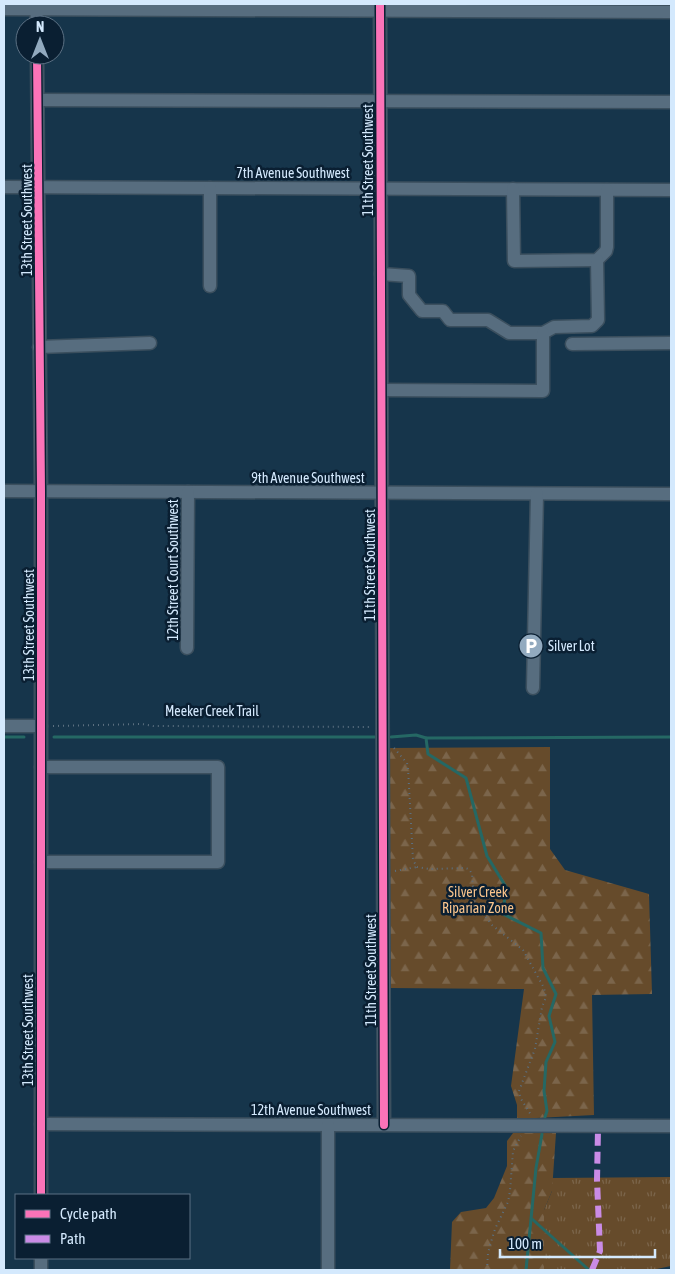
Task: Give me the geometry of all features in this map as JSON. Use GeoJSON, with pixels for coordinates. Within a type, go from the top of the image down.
{"type":"FeatureCollection","features":[{"type":"Feature","properties":{"kind":"street"},"geometry":{"type":"LineString","coordinates":[[4,9],[36,6],[380,7],[671,12]]}},
{"type":"Feature","properties":{"kind":"street","name":"11th Street Southwest"},"geometry":{"type":"LineString","coordinates":[[380,7],[384,1125]]}},
{"type":"Feature","properties":{"kind":"street","name":"13th Street Southwest"},"geometry":{"type":"LineString","coordinates":[[37,65],[40,187],[39,347],[44,726],[41,767],[41,1194]]}},
{"type":"Feature","properties":{"kind":"street"},"geometry":{"type":"LineString","coordinates":[[38,100],[671,102]]}},
{"type":"Feature","properties":{"kind":"street","name":"7th Avenue Southwest"},"geometry":{"type":"LineString","coordinates":[[4,187],[671,190]]}},
{"type":"Feature","properties":{"kind":"street"},"geometry":{"type":"LineString","coordinates":[[210,188],[210,286]]}},
{"type":"Feature","properties":{"kind":"street"},"geometry":{"type":"LineString","coordinates":[[513,189],[514,261],[597,260],[606,251],[607,247],[607,190]]}},
{"type":"Feature","properties":{"kind":"street"},"geometry":{"type":"LineString","coordinates":[[381,274],[409,276],[409,295],[422,311],[443,311],[450,320],[491,321],[506,333],[543,333],[554,327],[592,326],[598,320],[597,260]]}},
{"type":"Feature","properties":{"kind":"street"},"geometry":{"type":"LineString","coordinates":[[382,390],[543,391],[543,333]]}},
{"type":"Feature","properties":{"kind":"street"},"geometry":{"type":"LineString","coordinates":[[39,347],[150,343]]}},
{"type":"Feature","properties":{"kind":"street"},"geometry":{"type":"LineString","coordinates":[[572,344],[671,343]]}},
{"type":"Feature","properties":{"kind":"street","name":"9th Avenue Southwest"},"geometry":{"type":"LineString","coordinates":[[4,491],[671,494]]}},
{"type":"Feature","properties":{"kind":"street","name":"12th Street Court Southwest"},"geometry":{"type":"LineString","coordinates":[[187,648],[188,492]]}},
{"type":"Feature","properties":{"kind":"street"},"geometry":{"type":"LineString","coordinates":[[533,688],[537,494]]}},
{"type":"Feature","properties":{"kind":"street"},"geometry":{"type":"LineString","coordinates":[[4,726],[44,726]]}},
{"type":"Feature","properties":{"kind":"street"},"geometry":{"type":"LineString","coordinates":[[41,767],[218,767],[218,862],[41,862]]}},
{"type":"Feature","properties":{"kind":"street","name":"12th Avenue Southwest"},"geometry":{"type":"LineString","coordinates":[[41,1124],[671,1126]]}},
{"type":"Feature","properties":{"kind":"street"},"geometry":{"type":"LineString","coordinates":[[328,1125],[328,1270]]}},
{"type":"Feature","properties":{"kind":"path"},"geometry":{"type":"LineString","coordinates":[[393,747],[407,763],[408,768],[413,860],[417,867]]}},
{"type":"Feature","properties":{"kind":"path"},"geometry":{"type":"LineString","coordinates":[[383,871],[417,867],[469,869],[472,874],[475,903],[492,925],[523,950],[544,988],[546,997],[542,1007],[535,1049],[519,1090],[521,1099],[532,1117]]}},
{"type":"Feature","properties":{"kind":"path"},"geometry":{"type":"LineString","coordinates":[[488,1270],[488,1253],[494,1229],[508,1202],[513,1151],[524,1131]]}},
{"type":"Feature","properties":{"kind":"green space","name":"Silver Creek Riparian Zone"},"geometry":{"type":"Polygon","coordinates":[[[550,747],[550,849],[565,870],[649,894],[652,994],[592,995],[594,1115],[517,1119],[517,1105],[511,1086],[524,989],[389,988],[389,748],[550,747]]]}},
{"type":"Feature","properties":{"kind":"green space"},"geometry":{"type":"Polygon","coordinates":[[[513,1133],[556,1133],[552,1191],[544,1210],[544,1270],[450,1270],[452,1222],[461,1212],[486,1208],[494,1198],[507,1166],[507,1141],[513,1133]]]}},
{"type":"Feature","properties":{"kind":"green space"},"geometry":{"type":"Polygon","coordinates":[[[671,1177],[671,1266],[652,1270],[544,1270],[544,1210],[552,1191],[552,1178],[671,1177]]]}},
{"type":"Feature","properties":{"kind":"waterway"},"geometry":{"type":"LineString","coordinates":[[391,737],[416,735],[426,738],[428,754],[466,778],[487,856],[506,887],[503,914],[541,933],[543,968],[556,994],[549,1016],[555,1042],[546,1062],[544,1091],[547,1111],[545,1117]]}},
{"type":"Feature","properties":{"kind":"waterway"},"geometry":{"type":"LineString","coordinates":[[4,737],[24,737]]}},
{"type":"Feature","properties":{"kind":"waterway"},"geometry":{"type":"LineString","coordinates":[[54,737],[375,737]]}},
{"type":"Feature","properties":{"kind":"waterway"},"geometry":{"type":"LineString","coordinates":[[426,738],[671,737]]}},
{"type":"Feature","properties":{"kind":"waterway"},"geometry":{"type":"LineString","coordinates":[[526,1270],[536,1168],[542,1134]]}},
{"type":"Feature","properties":{"kind":"waterway"},"geometry":{"type":"LineString","coordinates":[[532,1219],[589,1270]]}},
{"type":"Feature","properties":{"kind":"marked path"},"geometry":{"type":"LineString","coordinates":[[592,1270],[600,1251],[597,1180],[598,1129]]}},
{"type":"Feature","properties":{"kind":"cycle path"},"geometry":{"type":"LineString","coordinates":[[380,4],[384,1125]]}},
{"type":"Feature","properties":{"kind":"cycle path"},"geometry":{"type":"LineString","coordinates":[[37,65],[41,491],[41,1194]]}},
{"type":"Feature","properties":{"kind":"place","name":"Silver Lot"},"geometry":{"type":"Point","coordinates":[531,646]}}]}
